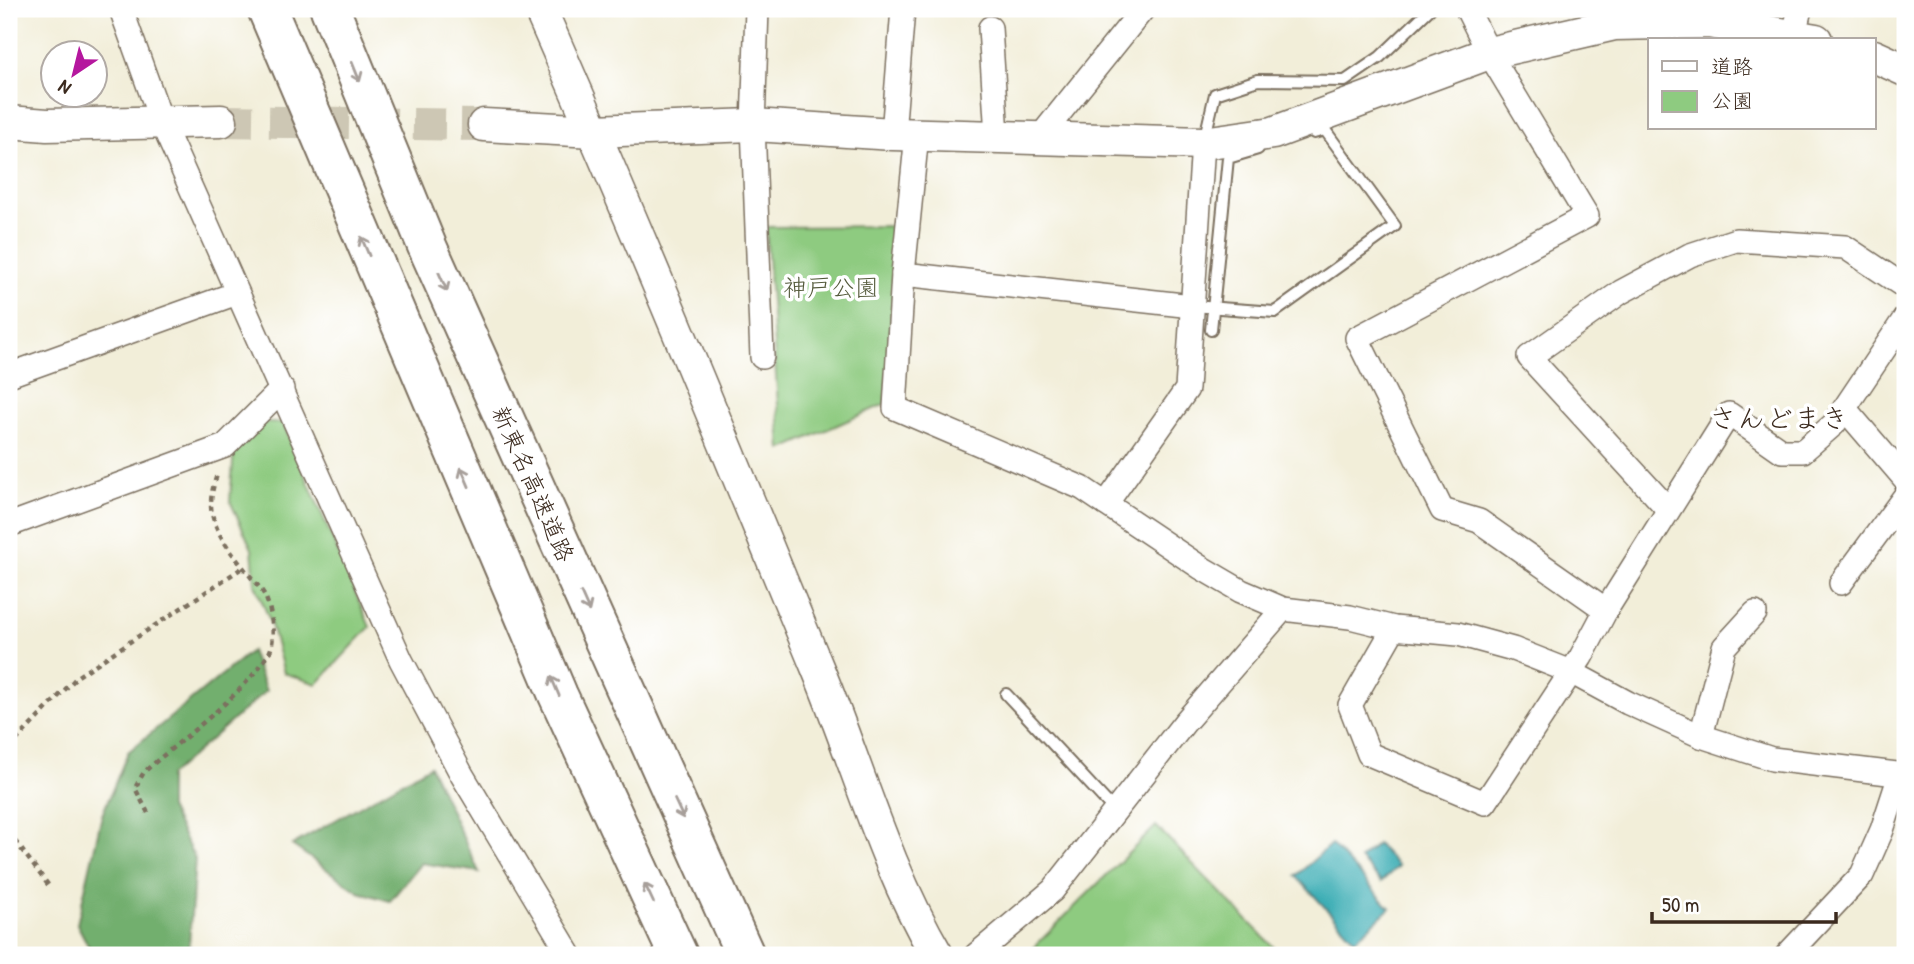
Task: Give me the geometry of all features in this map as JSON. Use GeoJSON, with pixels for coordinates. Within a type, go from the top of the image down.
{"type":"FeatureCollection","features":[{"type":"Feature","properties":{"kind":"highway"},"geometry":{"type":"LineString","coordinates":[[267,9],[376,273],[558,695],[678,955]]}},
{"type":"Feature","properties":{"kind":"highway","name":"新東名高速道路"},"geometry":{"type":"LineString","coordinates":[[330,9],[427,246],[745,955]]}},
{"type":"Feature","properties":{"kind":"street"},"geometry":{"type":"LineString","coordinates":[[121,9],[162,123],[401,660],[463,775],[570,955]]}},
{"type":"Feature","properties":{"kind":"street"},"geometry":{"type":"LineString","coordinates":[[540,9],[594,131],[823,682],[889,855],[918,923],[937,955]]}},
{"type":"Feature","properties":{"kind":"street"},"geometry":{"type":"LineString","coordinates":[[757,9],[753,125],[762,357]]}},
{"type":"Feature","properties":{"kind":"street"},"geometry":{"type":"LineString","coordinates":[[903,9],[903,274],[895,408],[1082,488],[1200,567],[1241,591],[1283,609],[1350,617],[1394,628],[1458,634],[1513,649],[1569,671],[1628,703],[1701,736],[1772,759],[1903,775],[1862,875],[1787,955]]}},
{"type":"Feature","properties":{"kind":"street"},"geometry":{"type":"LineString","coordinates":[[1041,136],[1143,9]]}},
{"type":"Feature","properties":{"kind":"street"},"geometry":{"type":"LineString","coordinates":[[1467,9],[1489,54],[1587,216],[1357,338],[1442,510],[1479,520],[1606,610]]}},
{"type":"Feature","properties":{"kind":"street"},"geometry":{"type":"LineString","coordinates":[[484,125],[594,131],[753,125],[905,134],[1041,136],[1203,143],[1273,133],[1489,54],[1615,24],[1708,22],[1803,28]]}},
{"type":"Feature","properties":{"kind":"street"},"geometry":{"type":"LineString","coordinates":[[990,28],[997,135]]}},
{"type":"Feature","properties":{"kind":"street"},"geometry":{"type":"LineString","coordinates":[[1876,57],[1905,70]]}},
{"type":"Feature","properties":{"kind":"street"},"geometry":{"type":"LineString","coordinates":[[9,122],[47,125],[221,121]]}},
{"type":"Feature","properties":{"kind":"street"},"geometry":{"type":"LineString","coordinates":[[1106,504],[1187,389],[1203,306],[1203,143]]}},
{"type":"Feature","properties":{"kind":"street"},"geometry":{"type":"LineString","coordinates":[[1668,509],[1530,357],[1621,292],[1690,254],[1736,240],[1845,247],[1905,287]]}},
{"type":"Feature","properties":{"kind":"street"},"geometry":{"type":"LineString","coordinates":[[903,274],[1203,306]]}},
{"type":"Feature","properties":{"kind":"street"},"geometry":{"type":"LineString","coordinates":[[9,375],[237,293]]}},
{"type":"Feature","properties":{"kind":"street"},"geometry":{"type":"LineString","coordinates":[[1394,628],[1350,705],[1369,754],[1485,803],[1569,671],[1581,657],[1606,610],[1729,414],[1782,452],[1803,451],[1845,409],[1905,318]]}},
{"type":"Feature","properties":{"kind":"street"},"geometry":{"type":"LineString","coordinates":[[9,525],[225,446],[282,389]]}},
{"type":"Feature","properties":{"kind":"street"},"geometry":{"type":"LineString","coordinates":[[1845,409],[1905,480]]}},
{"type":"Feature","properties":{"kind":"street"},"geometry":{"type":"LineString","coordinates":[[1841,583],[1905,496]]}},
{"type":"Feature","properties":{"kind":"street"},"geometry":{"type":"LineString","coordinates":[[976,955],[1053,890],[1185,722],[1283,609]]}},
{"type":"Feature","properties":{"kind":"street"},"geometry":{"type":"LineString","coordinates":[[1701,736],[1724,647],[1755,612]]}},
{"type":"Feature","properties":{"kind":"lane"},"geometry":{"type":"LineString","coordinates":[[1203,143],[1215,94],[1258,80],[1345,81],[1380,57],[1430,9]]}},
{"type":"Feature","properties":{"kind":"lane"},"geometry":{"type":"LineString","coordinates":[[1203,306],[1275,312],[1395,226],[1325,130],[1301,137]]}},
{"type":"Feature","properties":{"kind":"lane"},"geometry":{"type":"LineString","coordinates":[[1211,330],[1203,306],[1228,158],[1289,141]]}},
{"type":"Feature","properties":{"kind":"lane"},"geometry":{"type":"LineString","coordinates":[[1006,694],[1116,812]]}},
{"type":"Feature","properties":{"kind":"path"},"geometry":{"type":"LineString","coordinates":[[148,813],[135,788],[144,772],[248,680],[271,651],[272,626],[264,593],[243,568],[212,516],[212,492],[225,446]]}},
{"type":"Feature","properties":{"kind":"path"},"geometry":{"type":"LineString","coordinates":[[9,748],[78,676],[243,568]]}},
{"type":"Feature","properties":{"kind":"path"},"geometry":{"type":"LineString","coordinates":[[9,833],[49,886]]}},
{"type":"Feature","properties":{"kind":"green space","name":"神戸公園"},"geometry":{"type":"Polygon","coordinates":[[[898,226],[885,404],[781,450],[766,227],[898,226]]]}},
{"type":"Feature","properties":{"kind":"green space"},"geometry":{"type":"Polygon","coordinates":[[[261,423],[283,423],[370,627],[317,684],[284,673],[270,621],[255,584],[252,549],[230,501],[234,450],[261,423]]]}},
{"type":"Feature","properties":{"kind":"green space"},"geometry":{"type":"Polygon","coordinates":[[[251,651],[266,691],[169,776],[169,808],[195,859],[189,945],[194,955],[93,955],[77,924],[102,815],[128,752],[251,651]]]}},
{"type":"Feature","properties":{"kind":"green space"},"geometry":{"type":"Polygon","coordinates":[[[430,766],[479,872],[421,863],[390,901],[359,892],[292,845],[430,766]]]}},
{"type":"Feature","properties":{"kind":"green space"},"geometry":{"type":"Polygon","coordinates":[[[1156,826],[1281,955],[1026,955],[1156,826]]]}},
{"type":"Feature","properties":{"kind":"water"},"geometry":{"type":"Polygon","coordinates":[[[1331,844],[1390,908],[1355,940],[1296,876],[1331,844]]]}},
{"type":"Feature","properties":{"kind":"water"},"geometry":{"type":"Polygon","coordinates":[[[1377,844],[1398,866],[1381,882],[1360,859],[1377,844]]]}},
{"type":"Feature","properties":{"kind":"tunnel"},"geometry":{"type":"LineString","coordinates":[[221,121],[484,125]]}},
{"type":"Feature","properties":{"kind":"district","name":"さんどまき"},"geometry":{"type":"Point","coordinates":[1779,418]}}]}
